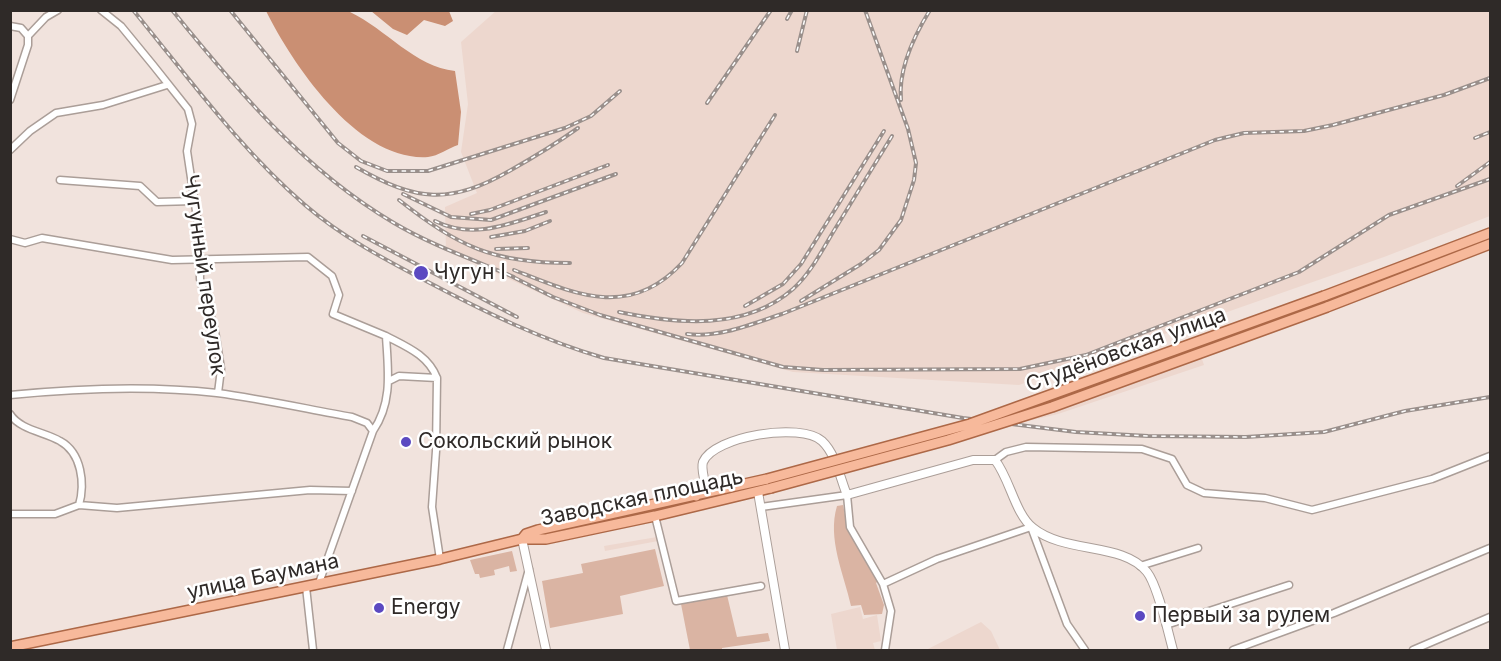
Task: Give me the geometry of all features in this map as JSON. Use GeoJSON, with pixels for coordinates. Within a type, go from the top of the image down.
{"type":"FeatureCollection","features":[{"type":"Feature","properties":{"kind":"main road","name":"Студёновская улица"},"geometry":{"type":"LineString","coordinates":[[769,484],[970,424],[1491,233]]}},
{"type":"Feature","properties":{"kind":"main road","name":"Студёновская улица"},"geometry":{"type":"LineString","coordinates":[[769,484],[948,440],[1042,410],[1328,307],[1491,244]]}},
{"type":"Feature","properties":{"kind":"main road"},"geometry":{"type":"LineString","coordinates":[[696,496],[705,484],[709,488],[727,489]]}},
{"type":"Feature","properties":{"kind":"main road","name":"Заводская площадь"},"geometry":{"type":"LineString","coordinates":[[522,539],[526,534],[538,530],[727,489],[769,484]]}},
{"type":"Feature","properties":{"kind":"main road","name":"Заводская площадь"},"geometry":{"type":"LineString","coordinates":[[522,539],[546,539],[655,516],[758,492],[769,484]]}},
{"type":"Feature","properties":{"kind":"main road","name":"улица Баумана"},"geometry":{"type":"LineString","coordinates":[[10,647],[440,559],[522,539]]}},
{"type":"Feature","properties":{"kind":"street"},"geometry":{"type":"LineString","coordinates":[[28,36],[46,17],[58,10]]}},
{"type":"Feature","properties":{"kind":"street","name":"Чугунный переулок"},"geometry":{"type":"LineString","coordinates":[[101,10],[121,26],[188,109],[192,124],[187,151],[200,260],[200,279],[215,331],[221,369],[218,393]]}},
{"type":"Feature","properties":{"kind":"street"},"geometry":{"type":"LineString","coordinates":[[10,26],[21,28],[28,36],[28,45],[10,100]]}},
{"type":"Feature","properties":{"kind":"street"},"geometry":{"type":"LineString","coordinates":[[10,150],[30,131],[56,113],[103,105],[167,85]]}},
{"type":"Feature","properties":{"kind":"street"},"geometry":{"type":"LineString","coordinates":[[60,180],[140,186],[157,202],[194,201]]}},
{"type":"Feature","properties":{"kind":"street"},"geometry":{"type":"LineString","coordinates":[[10,239],[25,243],[42,238],[172,260],[308,257],[332,276],[339,295],[333,314],[416,351],[433,368],[436,378],[436,451],[432,507],[440,559]]}},
{"type":"Feature","properties":{"kind":"street"},"geometry":{"type":"LineString","coordinates":[[319,584],[373,431],[385,411],[389,381],[386,336]]}},
{"type":"Feature","properties":{"kind":"street"},"geometry":{"type":"LineString","coordinates":[[389,381],[399,376],[436,378]]}},
{"type":"Feature","properties":{"kind":"street"},"geometry":{"type":"LineString","coordinates":[[10,395],[74,388],[166,389],[218,393],[352,417],[367,423],[373,431]]}},
{"type":"Feature","properties":{"kind":"street"},"geometry":{"type":"LineString","coordinates":[[10,414],[31,429],[62,441],[73,454],[80,469],[83,491],[78,505]]}},
{"type":"Feature","properties":{"kind":"street"},"geometry":{"type":"LineString","coordinates":[[705,484],[702,463],[708,455],[720,447],[756,435],[787,431],[813,435],[822,441],[831,452],[847,495],[850,527],[883,584],[891,611],[885,651]]}},
{"type":"Feature","properties":{"kind":"street"},"geometry":{"type":"LineString","coordinates":[[761,507],[847,495],[974,460],[995,460],[1006,452],[1026,447],[1142,449],[1173,459],[1187,485],[1204,493],[1265,498],[1312,510],[1432,479],[1491,456]]}},
{"type":"Feature","properties":{"kind":"street"},"geometry":{"type":"LineString","coordinates":[[995,460],[1002,469],[1031,526],[1067,624],[1085,651]]}},
{"type":"Feature","properties":{"kind":"street"},"geometry":{"type":"LineString","coordinates":[[10,514],[55,514],[78,505],[117,508],[299,491],[352,491]]}},
{"type":"Feature","properties":{"kind":"street"},"geometry":{"type":"LineString","coordinates":[[758,492],[785,651]]}},
{"type":"Feature","properties":{"kind":"street"},"geometry":{"type":"LineString","coordinates":[[655,516],[676,601],[761,586]]}},
{"type":"Feature","properties":{"kind":"street"},"geometry":{"type":"LineString","coordinates":[[883,584],[937,559],[1031,526],[1068,546],[1116,554],[1140,566],[1152,582],[1173,651]]}},
{"type":"Feature","properties":{"kind":"street"},"geometry":{"type":"LineString","coordinates":[[522,539],[546,651]]}},
{"type":"Feature","properties":{"kind":"street"},"geometry":{"type":"LineString","coordinates":[[1233,651],[1334,613],[1491,548]]}},
{"type":"Feature","properties":{"kind":"street"},"geometry":{"type":"LineString","coordinates":[[1140,566],[1198,549]]}},
{"type":"Feature","properties":{"kind":"street"},"geometry":{"type":"LineString","coordinates":[[507,651],[529,569]]}},
{"type":"Feature","properties":{"kind":"street"},"geometry":{"type":"LineString","coordinates":[[1166,625],[1288,585]]}},
{"type":"Feature","properties":{"kind":"street"},"geometry":{"type":"LineString","coordinates":[[306,587],[313,651]]}},
{"type":"Feature","properties":{"kind":"street"},"geometry":{"type":"LineString","coordinates":[[1413,651],[1488,618],[1491,627]]}},
{"type":"Feature","properties":{"kind":"shaded area"},"geometry":{"type":"Polygon","coordinates":[[[344,10],[363,19],[414,55],[440,68],[455,71],[461,112],[458,145],[428,157],[402,154],[377,144],[353,127],[331,106],[293,57],[266,11],[344,10]]]}},
{"type":"Feature","properties":{"kind":"shaded area"},"geometry":{"type":"Polygon","coordinates":[[[497,10],[1490,11],[1490,216],[1384,257],[1019,385],[793,372],[583,313],[446,250],[445,207],[477,193],[461,152],[468,104],[461,42],[497,10]]]}},
{"type":"Feature","properties":{"kind":"shaded area"},"geometry":{"type":"Polygon","coordinates":[[[371,11],[449,11],[453,21],[445,26],[424,20],[407,35],[393,29],[371,11]]]}},
{"type":"Feature","properties":{"kind":"shaded area"},"geometry":{"type":"Polygon","coordinates":[[[1197,344],[1204,365],[1058,414],[947,440],[839,475],[839,460],[899,444],[1197,344]]]}},
{"type":"Feature","properties":{"kind":"shaded area"},"geometry":{"type":"Polygon","coordinates":[[[843,505],[848,528],[879,580],[876,583],[884,605],[882,614],[864,615],[861,605],[851,606],[835,544],[834,518],[837,506],[843,505]]]}},
{"type":"Feature","properties":{"kind":"shaded area"},"geometry":{"type":"Polygon","coordinates":[[[657,537],[658,541],[605,551],[604,546],[657,537]]]}},
{"type":"Feature","properties":{"kind":"shaded area"},"geometry":{"type":"Polygon","coordinates":[[[655,549],[664,586],[620,596],[623,614],[550,628],[542,581],[583,573],[581,564],[655,549]]]}},
{"type":"Feature","properties":{"kind":"shaded area"},"geometry":{"type":"Polygon","coordinates":[[[512,551],[517,571],[510,572],[509,566],[494,570],[495,575],[480,578],[479,574],[475,574],[470,560],[512,551]]]}},
{"type":"Feature","properties":{"kind":"shaded area"},"geometry":{"type":"Polygon","coordinates":[[[727,595],[737,637],[768,633],[770,641],[722,648],[722,650],[690,650],[681,604],[727,595]]]}},
{"type":"Feature","properties":{"kind":"shaded area"},"geometry":{"type":"Polygon","coordinates":[[[860,607],[863,619],[877,615],[881,641],[873,643],[875,650],[837,650],[831,614],[860,607]]]}},
{"type":"Feature","properties":{"kind":"shaded area"},"geometry":{"type":"Polygon","coordinates":[[[981,622],[991,631],[1000,650],[926,650],[981,622]]]}},
{"type":"Feature","properties":{"kind":"railway"},"geometry":{"type":"LineString","coordinates":[[133,10],[258,160],[319,217],[380,256],[471,304],[536,334],[604,358],[963,418],[1076,432],[1148,436],[1246,437],[1324,432],[1405,411],[1490,397]]}},
{"type":"Feature","properties":{"kind":"railway"},"geometry":{"type":"LineString","coordinates":[[172,10],[247,99],[330,179],[361,202],[408,231],[514,277]]}},
{"type":"Feature","properties":{"kind":"railway"},"geometry":{"type":"LineString","coordinates":[[230,10],[338,143],[361,161],[387,171],[428,171],[565,128],[591,116],[620,91]]}},
{"type":"Feature","properties":{"kind":"railway"},"geometry":{"type":"LineString","coordinates":[[707,103],[771,10]]}},
{"type":"Feature","properties":{"kind":"railway"},"geometry":{"type":"LineString","coordinates":[[787,19],[792,10]]}},
{"type":"Feature","properties":{"kind":"railway"},"geometry":{"type":"LineString","coordinates":[[797,51],[807,10]]}},
{"type":"Feature","properties":{"kind":"railway"},"geometry":{"type":"LineString","coordinates":[[801,301],[861,264],[879,250],[901,220],[914,180],[916,163],[908,129],[865,10]]}},
{"type":"Feature","properties":{"kind":"railway"},"geometry":{"type":"LineString","coordinates":[[901,100],[902,77],[908,53],[930,10]]}},
{"type":"Feature","properties":{"kind":"railway"},"geometry":{"type":"LineString","coordinates":[[687,334],[723,332],[782,314],[1215,140],[1244,133],[1304,131],[1333,125],[1444,95],[1490,78]]}},
{"type":"Feature","properties":{"kind":"railway"},"geometry":{"type":"LineString","coordinates":[[514,270],[559,287],[601,297],[622,297],[642,292],[662,281],[682,263],[775,115]]}},
{"type":"Feature","properties":{"kind":"railway"},"geometry":{"type":"LineString","coordinates":[[356,167],[378,179],[416,193],[451,194],[470,189],[511,170],[578,128]]}},
{"type":"Feature","properties":{"kind":"railway"},"geometry":{"type":"LineString","coordinates":[[745,306],[783,284],[801,264],[884,131]]}},
{"type":"Feature","properties":{"kind":"railway"},"geometry":{"type":"LineString","coordinates":[[1475,138],[1490,132]]}},
{"type":"Feature","properties":{"kind":"railway"},"geometry":{"type":"LineString","coordinates":[[619,312],[664,319],[710,321],[754,312],[774,303],[793,289],[811,269],[892,136]]}},
{"type":"Feature","properties":{"kind":"railway"},"geometry":{"type":"LineString","coordinates":[[1457,186],[1490,162]]}},
{"type":"Feature","properties":{"kind":"railway"},"geometry":{"type":"LineString","coordinates":[[471,214],[490,210],[608,165]]}},
{"type":"Feature","properties":{"kind":"railway"},"geometry":{"type":"LineString","coordinates":[[403,194],[451,217],[491,220],[616,174]]}},
{"type":"Feature","properties":{"kind":"railway"},"geometry":{"type":"LineString","coordinates":[[507,274],[553,297],[600,315],[783,367],[823,370],[1020,369],[1086,355],[1299,272],[1389,215],[1490,179]]}},
{"type":"Feature","properties":{"kind":"railway"},"geometry":{"type":"LineString","coordinates":[[399,200],[440,230],[478,249],[519,260],[570,263]]}},
{"type":"Feature","properties":{"kind":"railway"},"geometry":{"type":"LineString","coordinates":[[435,221],[449,227],[477,230],[505,225],[546,212]]}},
{"type":"Feature","properties":{"kind":"railway"},"geometry":{"type":"LineString","coordinates":[[491,237],[525,231],[550,221]]}},
{"type":"Feature","properties":{"kind":"railway"},"geometry":{"type":"LineString","coordinates":[[363,236],[517,317]]}},
{"type":"Feature","properties":{"kind":"railway"},"geometry":{"type":"LineString","coordinates":[[496,249],[528,248]]}},
{"type":"Feature","properties":{"kind":"place","name":"Чугун I"},"geometry":{"type":"Point","coordinates":[421,273]}},
{"type":"Feature","properties":{"kind":"place","name":"Сокольский рынок"},"geometry":{"type":"Point","coordinates":[406,442]}},
{"type":"Feature","properties":{"kind":"place","name":"Energy"},"geometry":{"type":"Point","coordinates":[379,608]}},
{"type":"Feature","properties":{"kind":"place","name":"Первый за рулем"},"geometry":{"type":"Point","coordinates":[1140,616]}}]}
